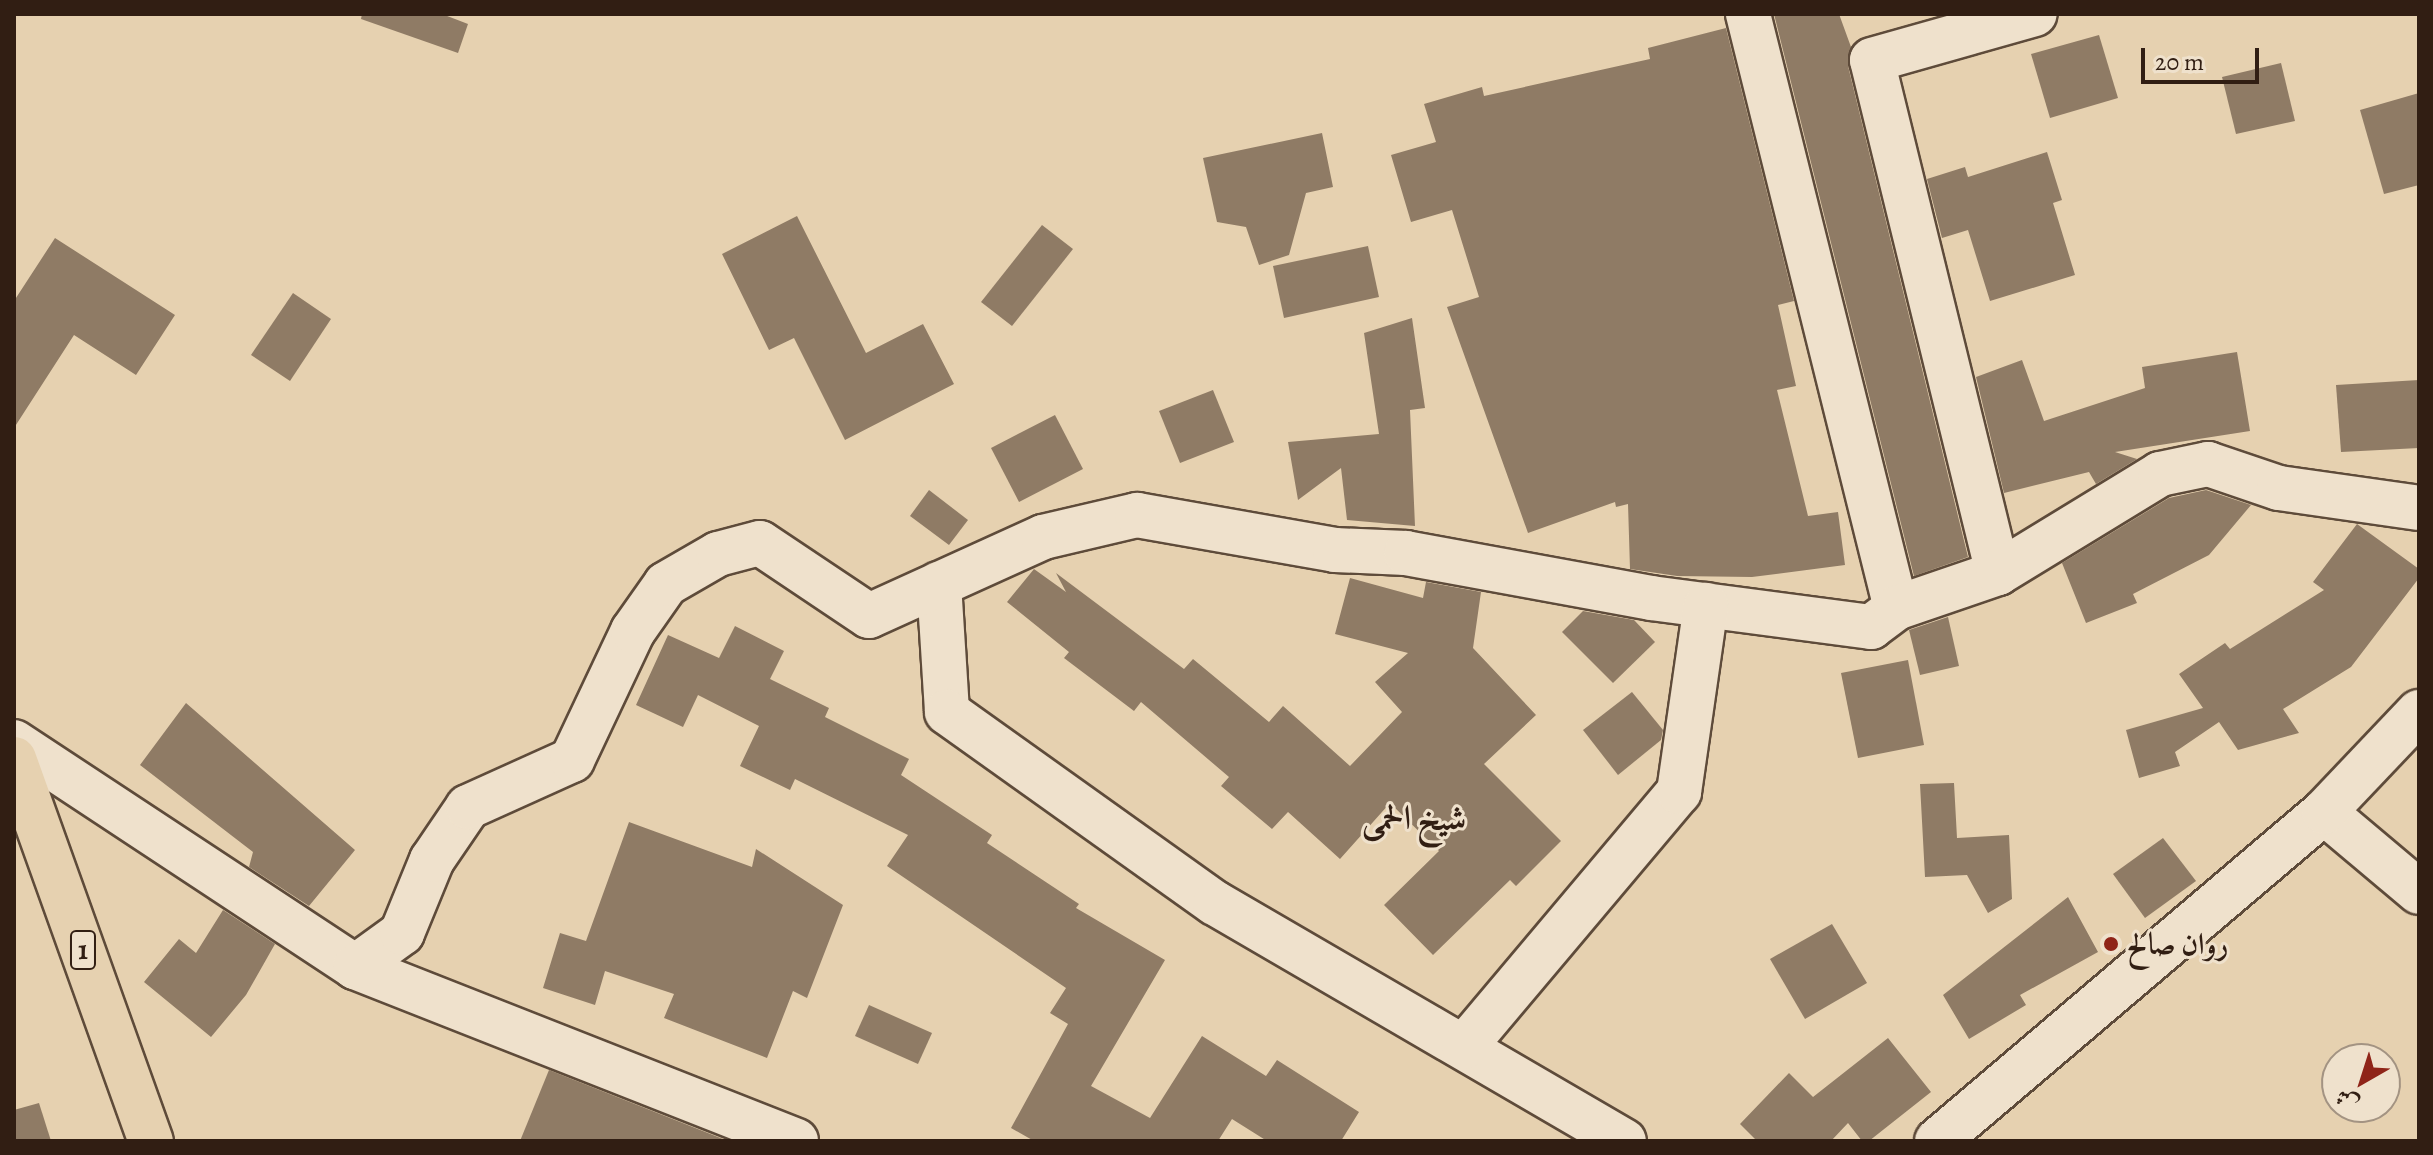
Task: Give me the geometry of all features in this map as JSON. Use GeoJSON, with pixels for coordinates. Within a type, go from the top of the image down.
{"type":"FeatureCollection","features":[{"type":"Feature","properties":{"kind":"main road","name":"1"},"geometry":{"type":"LineString","coordinates":[[14,759],[151,1141]]}},
{"type":"Feature","properties":{"kind":"street"},"geometry":{"type":"LineString","coordinates":[[1748,14],[1896,608]]}},
{"type":"Feature","properties":{"kind":"street"},"geometry":{"type":"LineString","coordinates":[[1998,573],[1872,60],[2035,14]]}},
{"type":"Feature","properties":{"kind":"street"},"geometry":{"type":"LineString","coordinates":[[355,967],[402,933],[432,860],[468,807],[572,760],[633,631],[666,584],[718,554],[760,543],[869,616],[1043,537],[1137,515],[1335,550],[1406,553],[1706,605],[1871,627],[1896,608],[1998,573],[2124,493],[2160,474],[2208,464],[2279,488],[2419,508]]}},
{"type":"Feature","properties":{"kind":"street"},"geometry":{"type":"LineString","coordinates":[[939,584],[947,712],[1215,903],[1624,1141]]}},
{"type":"Feature","properties":{"kind":"street"},"geometry":{"type":"LineString","coordinates":[[1464,1047],[1679,792],[1706,605]]}},
{"type":"Feature","properties":{"kind":"street"},"geometry":{"type":"LineString","coordinates":[[1937,1141],[2324,812],[2419,712]]}},
{"type":"Feature","properties":{"kind":"street"},"geometry":{"type":"LineString","coordinates":[[14,742],[355,967],[796,1141]]}},
{"type":"Feature","properties":{"kind":"street"},"geometry":{"type":"LineString","coordinates":[[2324,812],[2419,892]]}},
{"type":"Feature","properties":{"kind":"building"},"geometry":{"type":"Polygon","coordinates":[[[362,14],[442,14],[468,24],[458,53],[361,19],[362,14]]]}},
{"type":"Feature","properties":{"kind":"building"},"geometry":{"type":"Polygon","coordinates":[[[1774,14],[1839,14],[1851,47],[1848,66],[1968,557],[1914,576],[1774,14]]]}},
{"type":"Feature","properties":{"kind":"building"},"geometry":{"type":"Polygon","coordinates":[[[1726,28],[1794,301],[1778,305],[1796,386],[1777,390],[1808,516],[1838,512],[1845,565],[1752,577],[1677,576],[1630,569],[1628,504],[1616,507],[1615,502],[1528,533],[1447,307],[1479,297],[1452,210],[1411,222],[1391,155],[1436,142],[1424,104],[1482,87],[1484,96],[1650,59],[1648,48],[1726,28]]]}},
{"type":"Feature","properties":{"kind":"building"},"geometry":{"type":"Polygon","coordinates":[[[2099,35],[2118,98],[2050,118],[2031,54],[2099,35]]]}},
{"type":"Feature","properties":{"kind":"building"},"geometry":{"type":"Polygon","coordinates":[[[2281,63],[2295,121],[2236,134],[2222,77],[2281,63]]]}},
{"type":"Feature","properties":{"kind":"building"},"geometry":{"type":"Polygon","coordinates":[[[2419,93],[2419,185],[2384,194],[2360,110],[2419,93]]]}},
{"type":"Feature","properties":{"kind":"building"},"geometry":{"type":"Polygon","coordinates":[[[1322,133],[1333,187],[1306,193],[1289,255],[1259,265],[1246,227],[1217,222],[1203,158],[1322,133]]]}},
{"type":"Feature","properties":{"kind":"building"},"geometry":{"type":"Polygon","coordinates":[[[2047,152],[2062,200],[2053,203],[2075,275],[1990,301],[1968,230],[1942,238],[1927,179],[1965,167],[1968,177],[2047,152]]]}},
{"type":"Feature","properties":{"kind":"building"},"geometry":{"type":"Polygon","coordinates":[[[797,216],[866,353],[923,324],[954,384],[845,440],[794,338],[769,350],[722,254],[797,216]]]}},
{"type":"Feature","properties":{"kind":"building"},"geometry":{"type":"Polygon","coordinates":[[[1042,225],[1073,249],[1012,326],[981,302],[1042,225]]]}},
{"type":"Feature","properties":{"kind":"building"},"geometry":{"type":"Polygon","coordinates":[[[55,238],[175,315],[136,375],[74,335],[14,428],[14,301],[55,238]]]}},
{"type":"Feature","properties":{"kind":"building"},"geometry":{"type":"Polygon","coordinates":[[[1368,246],[1379,297],[1284,318],[1273,266],[1368,246]]]}},
{"type":"Feature","properties":{"kind":"building"},"geometry":{"type":"Polygon","coordinates":[[[293,293],[331,319],[290,381],[251,355],[293,293]]]}},
{"type":"Feature","properties":{"kind":"building"},"geometry":{"type":"Polygon","coordinates":[[[1412,318],[1425,408],[1410,410],[1415,526],[1347,520],[1341,468],[1298,500],[1288,442],[1379,434],[1364,333],[1412,318]]]}},
{"type":"Feature","properties":{"kind":"building"},"geometry":{"type":"Polygon","coordinates":[[[2237,352],[2250,431],[2115,452],[2137,459],[2096,484],[2089,472],[2004,493],[1976,377],[2022,360],[2044,421],[2145,388],[2142,367],[2237,352]]]}},
{"type":"Feature","properties":{"kind":"building"},"geometry":{"type":"Polygon","coordinates":[[[2419,380],[2419,448],[2341,452],[2336,385],[2419,380]]]}},
{"type":"Feature","properties":{"kind":"building"},"geometry":{"type":"Polygon","coordinates":[[[1213,390],[1234,442],[1180,463],[1159,411],[1213,390]]]}},
{"type":"Feature","properties":{"kind":"building"},"geometry":{"type":"Polygon","coordinates":[[[1055,415],[1083,469],[1019,502],[991,448],[1055,415]]]}},
{"type":"Feature","properties":{"kind":"building"},"geometry":{"type":"Polygon","coordinates":[[[929,490],[968,520],[949,545],[910,516],[929,490]]]}},
{"type":"Feature","properties":{"kind":"building"},"geometry":{"type":"Polygon","coordinates":[[[2206,490],[2251,505],[2209,555],[2133,594],[2137,603],[2086,623],[2062,563],[2169,498],[2206,490]]]}},
{"type":"Feature","properties":{"kind":"building"},"geometry":{"type":"Polygon","coordinates":[[[2357,524],[2419,569],[2419,578],[2351,667],[2283,709],[2299,733],[2238,750],[2219,722],[2175,752],[2180,766],[2139,778],[2126,730],[2203,708],[2179,674],[2225,643],[2230,649],[2324,590],[2313,582],[2357,524]]]}},
{"type":"Feature","properties":{"kind":"building"},"geometry":{"type":"Polygon","coordinates":[[[1034,569],[1066,592],[1056,573],[1184,669],[1193,659],[1269,722],[1283,706],[1350,766],[1402,712],[1375,682],[1408,653],[1335,634],[1350,578],[1423,598],[1426,582],[1481,592],[1473,648],[1536,715],[1484,764],[1561,841],[1516,886],[1510,880],[1433,955],[1384,905],[1439,851],[1390,803],[1340,859],[1288,812],[1272,829],[1221,786],[1229,777],[1141,702],[1134,711],[1064,658],[1069,652],[1007,602],[1034,569]]]}},
{"type":"Feature","properties":{"kind":"building"},"geometry":{"type":"Polygon","coordinates":[[[1583,611],[1634,620],[1655,642],[1613,683],[1562,632],[1583,611]]]}},
{"type":"Feature","properties":{"kind":"building"},"geometry":{"type":"Polygon","coordinates":[[[1948,617],[1959,666],[1920,675],[1909,630],[1948,617]]]}},
{"type":"Feature","properties":{"kind":"building"},"geometry":{"type":"Polygon","coordinates":[[[735,626],[784,651],[770,679],[829,708],[825,717],[909,759],[901,775],[992,835],[987,843],[1079,904],[1076,908],[1165,960],[1091,1086],[1150,1118],[1202,1036],[1266,1076],[1277,1060],[1359,1112],[1341,1141],[1267,1141],[1232,1119],[1218,1141],[1034,1141],[1011,1128],[1068,1024],[1050,1013],[1066,988],[887,866],[908,835],[795,779],[790,790],[740,766],[759,726],[698,695],[683,727],[636,705],[668,635],[719,658],[735,626]]]}},
{"type":"Feature","properties":{"kind":"building"},"geometry":{"type":"Polygon","coordinates":[[[1908,660],[1924,745],[1858,758],[1841,673],[1908,660]]]}},
{"type":"Feature","properties":{"kind":"building"},"geometry":{"type":"Polygon","coordinates":[[[1632,692],[1663,730],[1661,740],[1618,775],[1583,730],[1632,692]]]}},
{"type":"Feature","properties":{"kind":"building"},"geometry":{"type":"Polygon","coordinates":[[[186,703],[355,850],[309,906],[249,867],[253,852],[140,765],[186,703]]]}},
{"type":"Feature","properties":{"kind":"building"},"geometry":{"type":"Polygon","coordinates":[[[1954,783],[1957,838],[2009,835],[2012,899],[1988,913],[1967,875],[1925,877],[1920,784],[1954,783]]]}},
{"type":"Feature","properties":{"kind":"building"},"geometry":{"type":"Polygon","coordinates":[[[629,822],[752,867],[756,849],[843,905],[807,998],[793,991],[767,1058],[664,1018],[674,994],[605,971],[595,1005],[543,988],[560,933],[586,941],[629,822]]]}},
{"type":"Feature","properties":{"kind":"building"},"geometry":{"type":"Polygon","coordinates":[[[2163,838],[2196,881],[2145,918],[2113,874],[2163,838]]]}},
{"type":"Feature","properties":{"kind":"building"},"geometry":{"type":"Polygon","coordinates":[[[2068,897],[2098,952],[2020,995],[2026,1005],[1969,1039],[1943,995],[2068,897]]]}},
{"type":"Feature","properties":{"kind":"building"},"geometry":{"type":"Polygon","coordinates":[[[223,910],[275,944],[246,995],[211,1037],[144,982],[179,939],[196,953],[223,910]]]}},
{"type":"Feature","properties":{"kind":"building"},"geometry":{"type":"Polygon","coordinates":[[[1832,924],[1867,983],[1805,1019],[1770,959],[1832,924]]]}},
{"type":"Feature","properties":{"kind":"building"},"geometry":{"type":"Polygon","coordinates":[[[869,1005],[932,1033],[918,1064],[855,1036],[869,1005]]]}},
{"type":"Feature","properties":{"kind":"building"},"geometry":{"type":"Polygon","coordinates":[[[1888,1038],[1931,1092],[1869,1141],[1862,1141],[1848,1123],[1831,1141],[1757,1141],[1740,1124],[1789,1073],[1813,1097],[1888,1038]]]}},
{"type":"Feature","properties":{"kind":"building"},"geometry":{"type":"Polygon","coordinates":[[[549,1070],[728,1141],[520,1141],[549,1070]]]}},
{"type":"Feature","properties":{"kind":"building"},"geometry":{"type":"Polygon","coordinates":[[[39,1103],[51,1141],[14,1141],[14,1110],[39,1103]]]}},
{"type":"Feature","properties":{"kind":"place","name":"روان صالح"},"geometry":{"type":"Point","coordinates":[2111,944]}},
{"type":"Feature","properties":{"kind":"district","name":"شيخ الحمى"},"geometry":{"type":"Point","coordinates":[1414,818]}}]}
